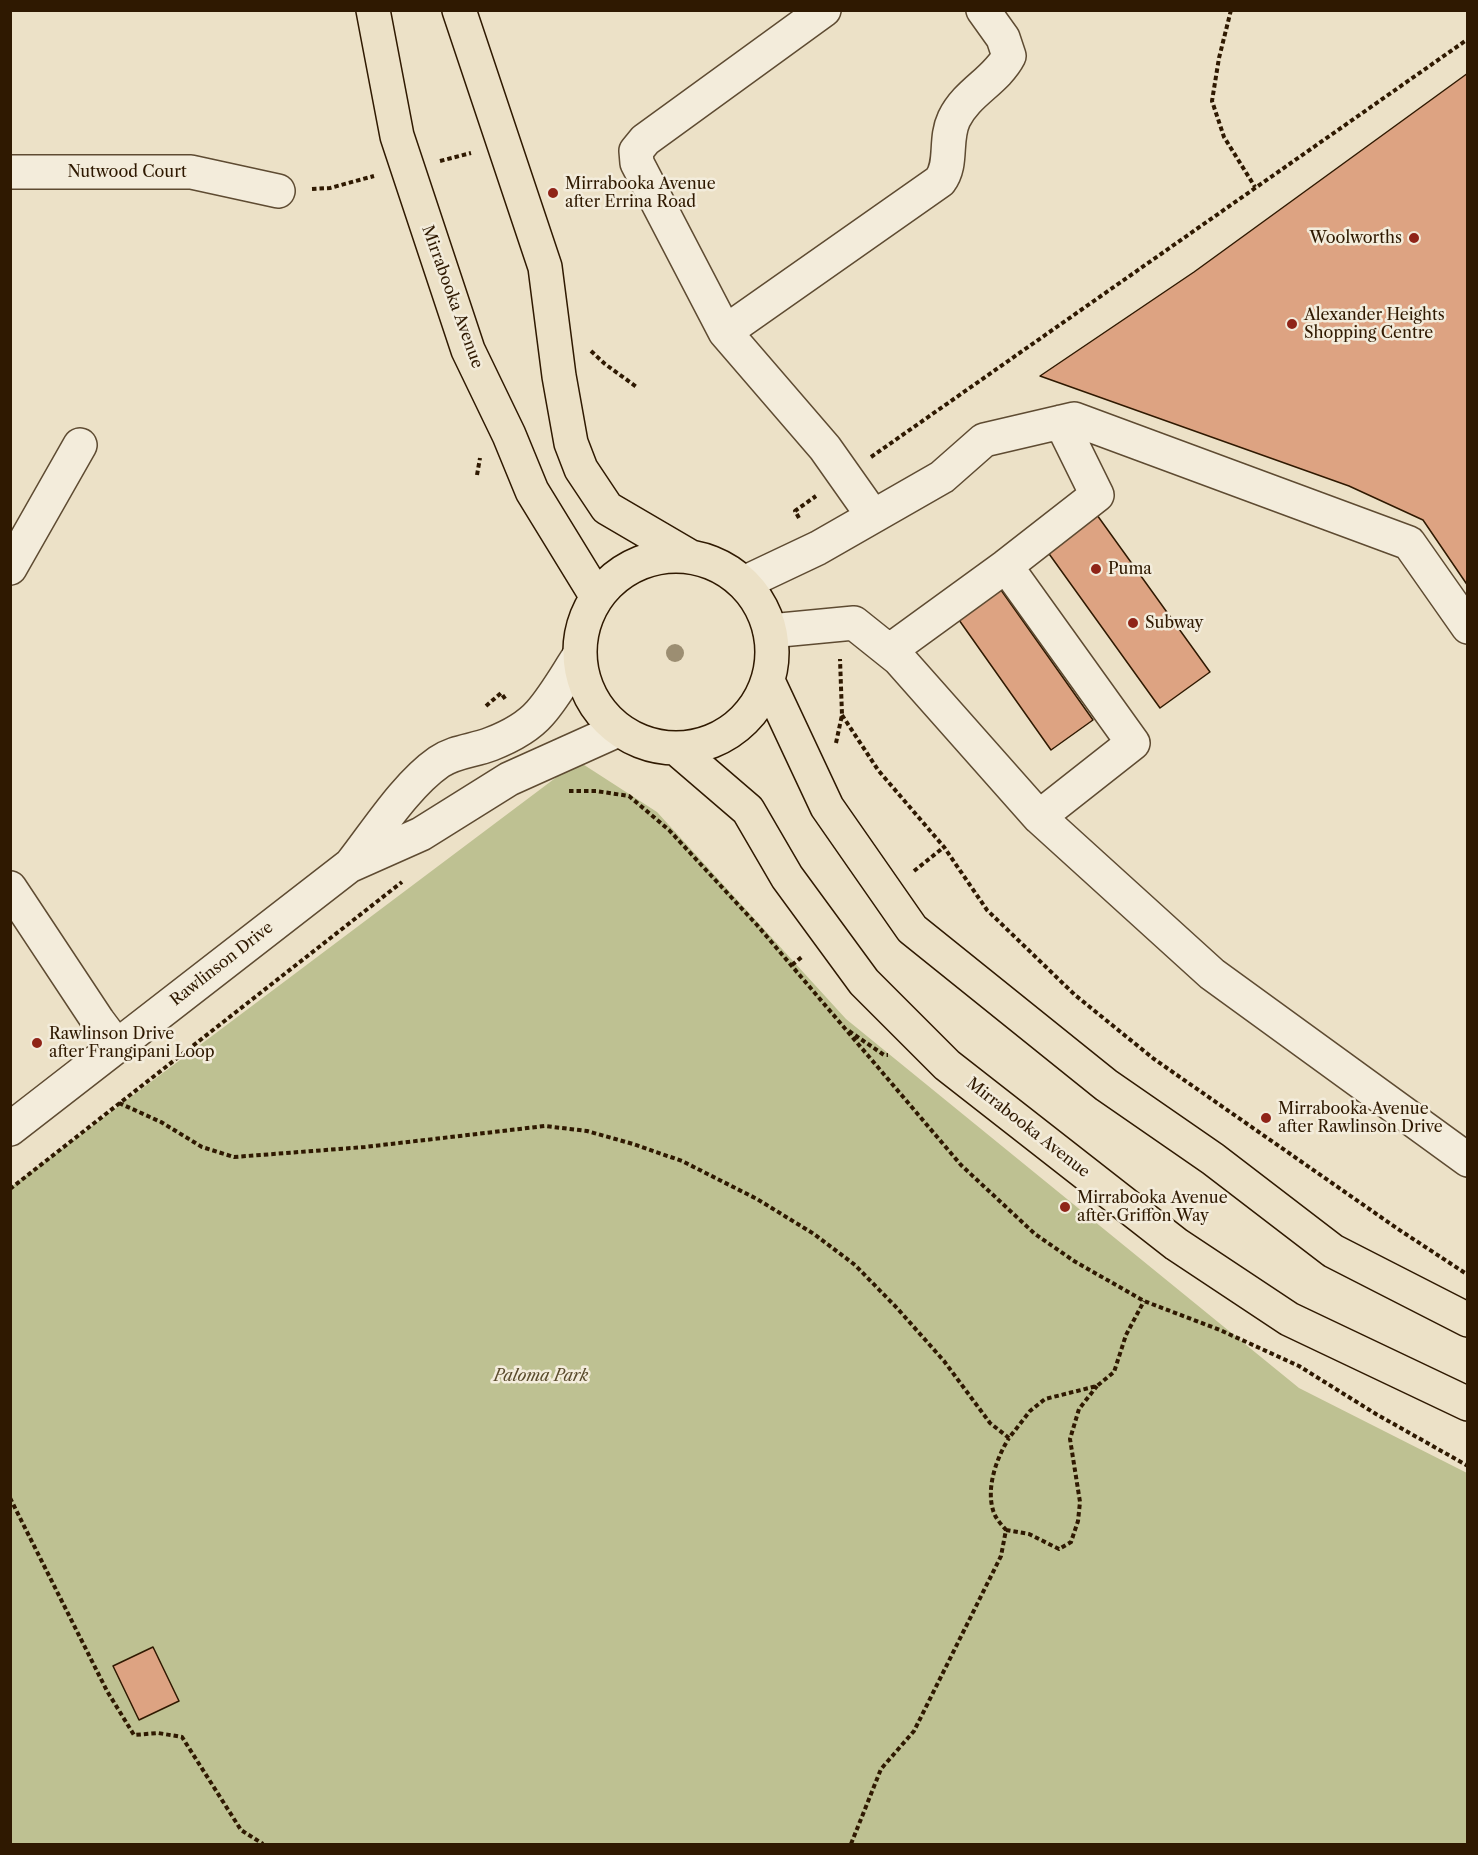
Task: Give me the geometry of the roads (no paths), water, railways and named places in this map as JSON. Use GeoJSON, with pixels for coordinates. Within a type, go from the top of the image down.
{"type":"FeatureCollection","features":[{"type":"Feature","properties":{"kind":"main road","name":"Mirrabooka Avenue"},"geometry":{"type":"LineString","coordinates":[[373,10],[397,136],[468,350],[509,435],[532,492],[597,597]]}},
{"type":"Feature","properties":{"kind":"main road"},"geometry":{"type":"LineString","coordinates":[[459,10],[545,267],[559,376],[571,443],[581,469],[608,508],[689,556],[719,565],[744,583],[761,605],[770,631],[772,656],[768,681],[755,708],[734,729],[707,744],[677,749],[646,744],[618,730],[598,710],[584,684],[579,656],[584,625],[597,597],[615,578],[638,564],[663,556],[689,556]]}},
{"type":"Feature","properties":{"kind":"main road"},"geometry":{"type":"LineString","coordinates":[[768,681],[827,807],[912,929],[1106,1085],[1213,1159],[1333,1251],[1467,1320]]}},
{"type":"Feature","properties":{"kind":"main road","name":"Mirrabooka Avenue"},"geometry":{"type":"LineString","coordinates":[[677,749],[748,810],[787,877],[864,982],[947,1065],[1176,1244],[1290,1319],[1467,1404]]}},
{"type":"Feature","properties":{"kind":"street"},"geometry":{"type":"LineString","coordinates":[[824,10],[645,140],[636,151],[637,163],[725,332],[805,424],[845,475],[873,516]]}},
{"type":"Feature","properties":{"kind":"street"},"geometry":{"type":"LineString","coordinates":[[725,332],[945,175],[948,168],[948,133],[955,117],[974,91],[1003,66],[1009,56],[1003,38],[983,10]]}},
{"type":"Feature","properties":{"kind":"street","name":"Nutwood Court"},"geometry":{"type":"LineString","coordinates":[[10,172],[191,172],[278,191]]}},
{"type":"Feature","properties":{"kind":"street"},"geometry":{"type":"LineString","coordinates":[[744,583],[818,548],[942,477],[984,440],[1074,419],[1409,543],[1467,627]]}},
{"type":"Feature","properties":{"kind":"street"},"geometry":{"type":"LineString","coordinates":[[889,651],[1006,566],[1097,495],[1061,422]]}},
{"type":"Feature","properties":{"kind":"street"},"geometry":{"type":"LineString","coordinates":[[10,568],[80,445]]}},
{"type":"Feature","properties":{"kind":"street"},"geometry":{"type":"LineString","coordinates":[[1006,566],[1133,743],[1039,817]]}},
{"type":"Feature","properties":{"kind":"street"},"geometry":{"type":"LineString","coordinates":[[770,631],[854,623],[899,659],[1039,817],[1212,974],[1467,1160]]}},
{"type":"Feature","properties":{"kind":"street","name":"Rawlinson Drive"},"geometry":{"type":"LineString","coordinates":[[349,866],[427,771],[455,753],[485,747],[510,737],[540,713],[579,656]]}},
{"type":"Feature","properties":{"kind":"street","name":"Rawlinson Drive"},"geometry":{"type":"LineString","coordinates":[[10,1129],[349,866],[421,834],[509,779],[618,730]]}},
{"type":"Feature","properties":{"kind":"street"},"geometry":{"type":"LineString","coordinates":[[10,888],[98,1022],[116,1045]]}},
{"type":"Feature","properties":{"kind":"place","name":"Mirrabooka Avenue after Errina Road"},"geometry":{"type":"Point","coordinates":[553,193]}},
{"type":"Feature","properties":{"kind":"place","name":"Woolworths"},"geometry":{"type":"Point","coordinates":[1414,238]}},
{"type":"Feature","properties":{"kind":"place","name":"Alexander Heights Shopping Centre"},"geometry":{"type":"Point","coordinates":[1292,324]}},
{"type":"Feature","properties":{"kind":"place","name":"Puma"},"geometry":{"type":"Point","coordinates":[1096,569]}},
{"type":"Feature","properties":{"kind":"place","name":"Subway"},"geometry":{"type":"Point","coordinates":[1133,623]}},
{"type":"Feature","properties":{"kind":"place","name":"Rawlinson Drive after Frangipani Loop"},"geometry":{"type":"Point","coordinates":[37,1043]}},
{"type":"Feature","properties":{"kind":"place","name":"Mirrabooka Avenue after Rawlinson Drive"},"geometry":{"type":"Point","coordinates":[1266,1118]}},
{"type":"Feature","properties":{"kind":"place","name":"Mirrabooka Avenue after Griffon Way"},"geometry":{"type":"Point","coordinates":[1065,1207]}},
{"type":"Feature","properties":{"kind":"park label","name":"Paloma Park"},"geometry":{"type":"Point","coordinates":[541,1376]}}]}
